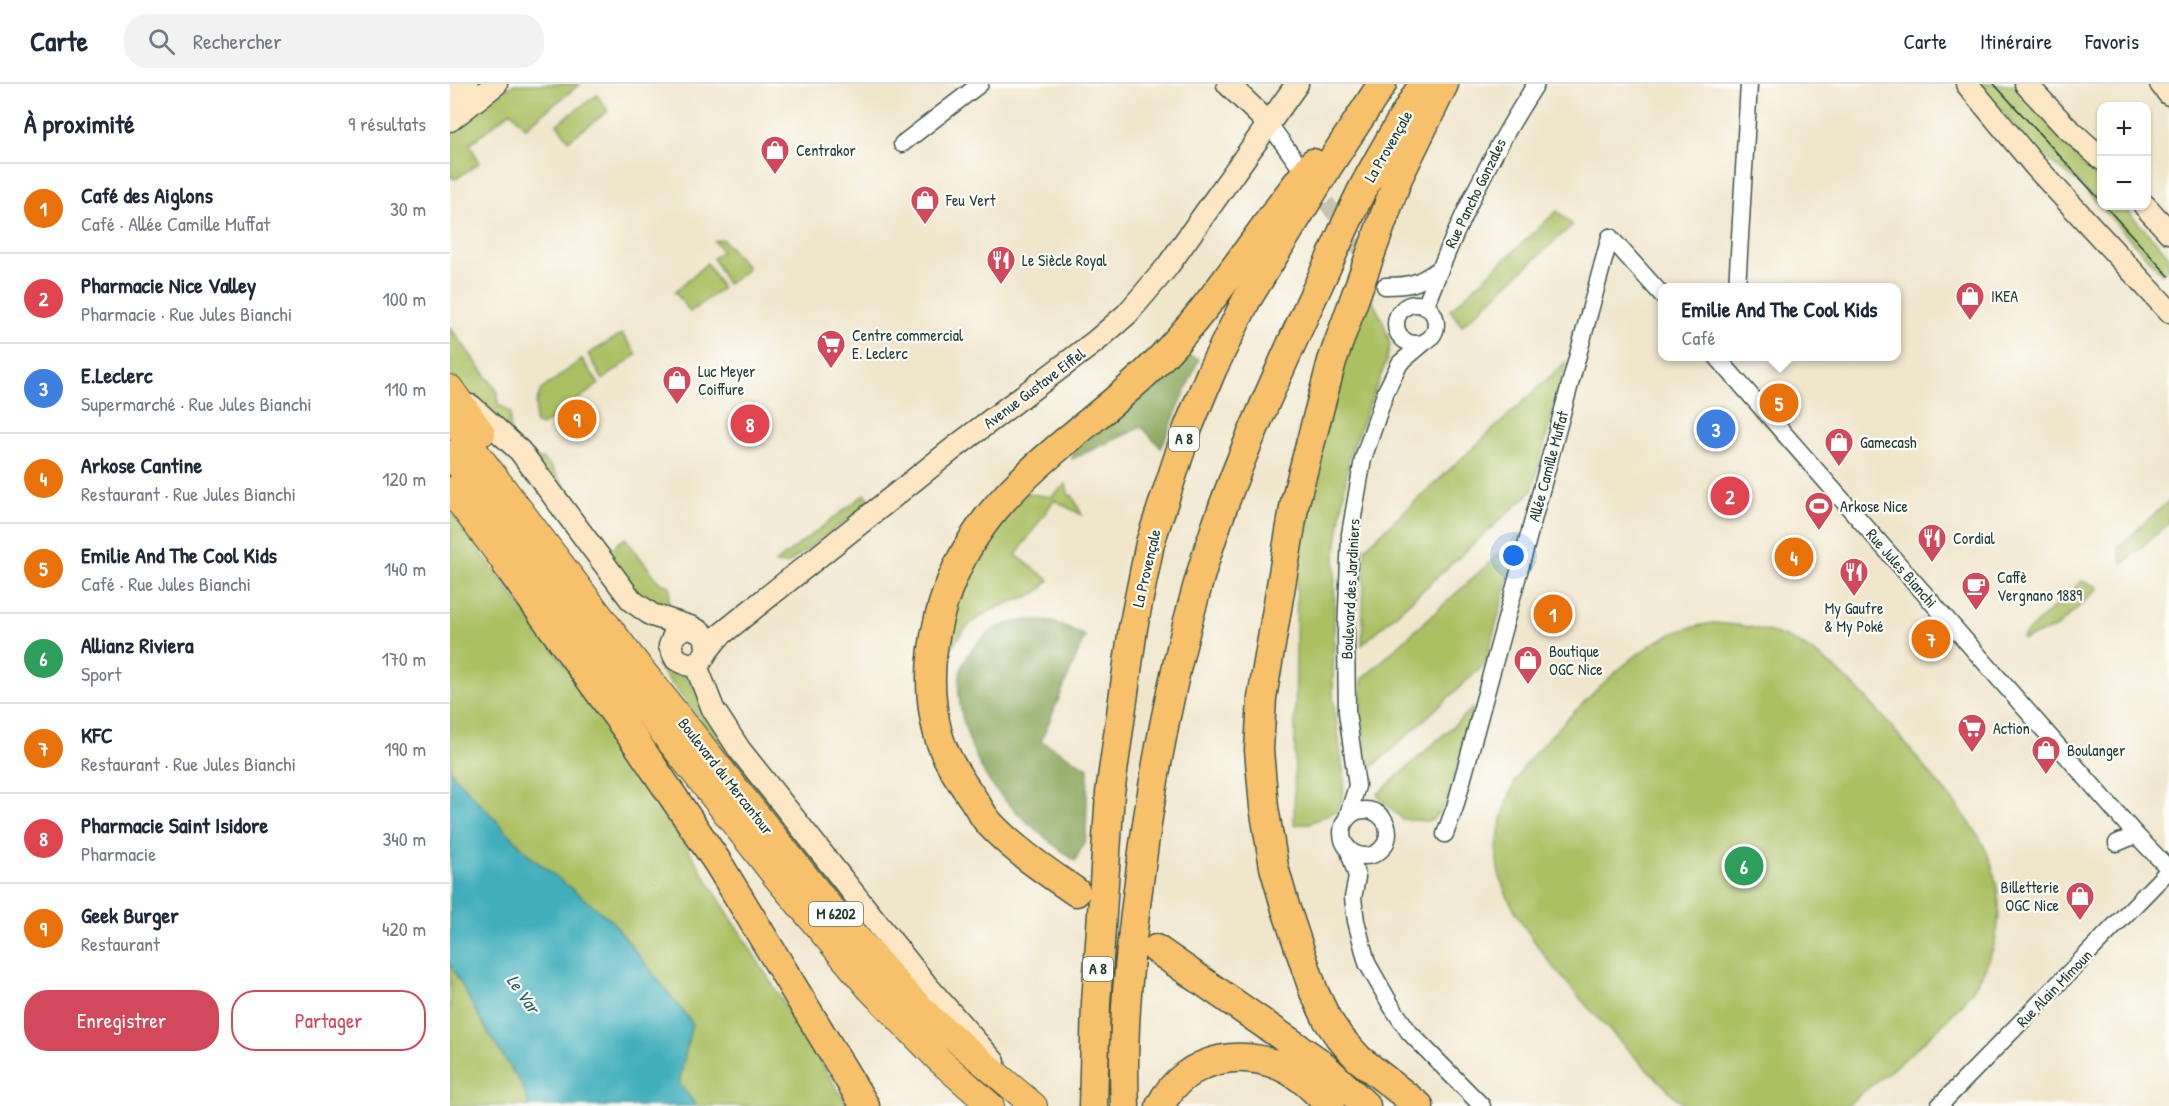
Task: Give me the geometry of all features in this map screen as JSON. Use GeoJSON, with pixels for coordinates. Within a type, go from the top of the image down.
{"type":"FeatureCollection","features":[{"type":"Feature","properties":{"kind":"highway"},"geometry":{"type":"LineString","coordinates":[[1076,892],[1031,861],[988,822],[956,774],[944,750],[935,720],[932,684],[933,646],[946,594],[960,561],[990,515],[1032,471],[1149,370],[1179,338],[1205,307],[1282,201],[1377,84]]}},
{"type":"Feature","properties":{"kind":"highway","name":"La Provençale"},"geometry":{"type":"LineString","coordinates":[[1093,1103],[1096,1003],[1108,815],[1133,628],[1150,543],[1188,428],[1212,370],[1246,302],[1329,165],[1382,84]]}},
{"type":"Feature","properties":{"kind":"highway","name":"La Provençale"},"geometry":{"type":"LineString","coordinates":[[1125,1106],[1130,960],[1151,789],[1170,693],[1201,574],[1233,479],[1256,420],[1361,192],[1423,84]]}},
{"type":"Feature","properties":{"kind":"highway"},"geometry":{"type":"LineString","coordinates":[[1419,1106],[1359,1059],[1327,1019],[1314,992],[1285,906],[1275,867],[1264,807],[1259,750],[1262,698],[1295,502],[1332,361],[1398,178],[1444,84]]}},
{"type":"Feature","properties":{"kind":"highway"},"geometry":{"type":"LineString","coordinates":[[506,564],[638,745],[718,863],[865,1106]]}},
{"type":"Feature","properties":{"kind":"highway"},"geometry":{"type":"LineString","coordinates":[[1156,949],[1319,1062],[1366,1106]]}},
{"type":"Feature","properties":{"kind":"highway"},"geometry":{"type":"LineString","coordinates":[[1160,1106],[1165,1096],[1182,1078],[1206,1062],[1228,1057],[1252,1058],[1294,1073],[1310,1085],[1330,1106]]}},
{"type":"Feature","properties":{"kind":"main road"},"geometry":{"type":"LineString","coordinates":[[451,389],[521,490],[620,660]]}},
{"type":"Feature","properties":{"kind":"main road","name":"Boulevard du Mercantour"},"geometry":{"type":"LineString","coordinates":[[450,418],[776,877],[869,988],[938,1059],[991,1106]]}},
{"type":"Feature","properties":{"kind":"main road","name":"Boulevard du Mercantour"},"geometry":{"type":"LineString","coordinates":[[450,454],[620,660],[868,952],[934,1021],[1031,1104]]}},
{"type":"Feature","properties":{"kind":"main road"},"geometry":{"type":"LineString","coordinates":[[450,490],[506,564],[620,660]]}},
{"type":"Feature","properties":{"kind":"street"},"geometry":{"type":"LineString","coordinates":[[450,98],[467,84]]}},
{"type":"Feature","properties":{"kind":"street"},"geometry":{"type":"LineString","coordinates":[[450,120],[496,84]]}},
{"type":"Feature","properties":{"kind":"street"},"geometry":{"type":"LineString","coordinates":[[902,144],[980,84]]}},
{"type":"Feature","properties":{"kind":"street"},"geometry":{"type":"LineString","coordinates":[[1228,84],[1269,124],[1300,167]]}},
{"type":"Feature","properties":{"kind":"street","name":"Avenue Gustave Eiffel"},"geometry":{"type":"LineString","coordinates":[[698,644],[754,608],[954,448],[1096,341],[1127,314],[1167,267],[1297,84]]}},
{"type":"Feature","properties":{"kind":"street","name":"Rue Pancho Gonzales"},"geometry":{"type":"LineString","coordinates":[[1425,307],[1439,269],[1497,147],[1536,84]]}},
{"type":"Feature","properties":{"kind":"street"},"geometry":{"type":"LineString","coordinates":[[1737,283],[1749,84]]}},
{"type":"Feature","properties":{"kind":"street"},"geometry":{"type":"LineString","coordinates":[[1967,84],[2036,167],[2169,311]]}},
{"type":"Feature","properties":{"kind":"street"},"geometry":{"type":"LineString","coordinates":[[2026,84],[2099,156]]}},
{"type":"Feature","properties":{"kind":"street"},"geometry":{"type":"LineString","coordinates":[[2161,84],[2169,94]]}},
{"type":"Feature","properties":{"kind":"street"},"geometry":{"type":"LineString","coordinates":[[2149,210],[2169,232]]}},
{"type":"Feature","properties":{"kind":"street","name":"Allée Camille Muffat"},"geometry":{"type":"LineString","coordinates":[[1445,834],[1455,807],[1610,237],[1651,291]]}},
{"type":"Feature","properties":{"kind":"street"},"geometry":{"type":"LineString","coordinates":[[1402,309],[1381,279],[1409,286],[1420,282],[1439,269]]}},
{"type":"Feature","properties":{"kind":"street"},"geometry":{"type":"LineString","coordinates":[[1416,304],[1425,307],[1430,311],[1436,323],[1435,330],[1426,341],[1408,342],[1399,335],[1396,321],[1402,309],[1416,304]]}},
{"type":"Feature","properties":{"kind":"street","name":"Boulevard des Jardiniers"},"geometry":{"type":"LineString","coordinates":[[1399,335],[1400,363]]}},
{"type":"Feature","properties":{"kind":"street","name":"Boulevard des Jardiniers"},"geometry":{"type":"LineString","coordinates":[[1347,818],[1357,786],[1347,712],[1346,634],[1350,534],[1363,459],[1386,391],[1400,363],[1426,341]]}},
{"type":"Feature","properties":{"kind":"street","name":"Rue Jules Bianchi"},"geometry":{"type":"LineString","coordinates":[[1720,361],[2169,869]]}},
{"type":"Feature","properties":{"kind":"street"},"geometry":{"type":"LineString","coordinates":[[1732,375],[1733,361]]}},
{"type":"Feature","properties":{"kind":"street"},"geometry":{"type":"LineString","coordinates":[[451,389],[520,452],[632,601],[698,644],[713,709],[739,749],[927,986],[1031,1104]]}},
{"type":"Feature","properties":{"kind":"street"},"geometry":{"type":"LineString","coordinates":[[1356,876],[1387,839],[1388,831],[1383,818],[1357,786]]}},
{"type":"Feature","properties":{"kind":"street"},"geometry":{"type":"LineString","coordinates":[[1383,818],[1372,811],[1365,810],[1347,818],[1342,830],[1356,876],[1353,898],[1356,921],[1367,963],[1409,1032],[1482,1106]]}},
{"type":"Feature","properties":{"kind":"street"},"geometry":{"type":"LineString","coordinates":[[2117,843],[2136,834]]}},
{"type":"Feature","properties":{"kind":"street"},"geometry":{"type":"LineString","coordinates":[[1348,848],[1353,852],[1366,855],[1378,851]]}},
{"type":"Feature","properties":{"kind":"street","name":"Rue Alain Mimoun"},"geometry":{"type":"LineString","coordinates":[[1939,1106],[2169,869]]}},
{"type":"Feature","properties":{"kind":"green space"},"geometry":{"type":"Polygon","coordinates":[[[514,84],[580,84],[525,128],[511,111],[470,144],[479,163],[456,179],[450,177],[450,133],[470,115],[514,84]]]}},
{"type":"Feature","properties":{"kind":"green space"},"geometry":{"type":"Polygon","coordinates":[[[1981,84],[2016,84],[2097,177],[2097,203],[2078,182],[2031,147],[1981,84]]]}},
{"type":"Feature","properties":{"kind":"green space"},"geometry":{"type":"Polygon","coordinates":[[[597,95],[608,111],[569,140],[557,124],[597,95]]]}},
{"type":"Feature","properties":{"kind":"green space"},"geometry":{"type":"Polygon","coordinates":[[[2104,210],[2127,210],[2169,256],[2169,267],[2162,274],[2104,210]]]}},
{"type":"Feature","properties":{"kind":"green space"},"geometry":{"type":"Polygon","coordinates":[[[1557,211],[1572,225],[1462,326],[1450,310],[1557,211]]]}},
{"type":"Feature","properties":{"kind":"green space"},"geometry":{"type":"Polygon","coordinates":[[[722,239],[747,267],[746,271],[727,284],[713,258],[722,251],[714,241],[722,239]]]}},
{"type":"Feature","properties":{"kind":"green space"},"geometry":{"type":"Polygon","coordinates":[[[707,263],[722,288],[690,312],[675,292],[707,263]]]}},
{"type":"Feature","properties":{"kind":"green space"},"geometry":{"type":"Polygon","coordinates":[[[1367,291],[1383,321],[1390,344],[1386,362],[1349,457],[1335,558],[1333,697],[1344,777],[1343,799],[1336,811],[1310,823],[1294,825],[1297,560],[1313,466],[1367,291]]]}},
{"type":"Feature","properties":{"kind":"green space"},"geometry":{"type":"Polygon","coordinates":[[[450,327],[498,392],[498,404],[510,412],[510,432],[450,376],[450,327]]]}},
{"type":"Feature","properties":{"kind":"green space"},"geometry":{"type":"Polygon","coordinates":[[[622,334],[637,354],[603,380],[588,354],[622,334]]]}},
{"type":"Feature","properties":{"kind":"green space"},"geometry":{"type":"Polygon","coordinates":[[[1177,352],[1199,359],[1161,448],[1142,427],[1072,459],[1074,445],[1177,352]]]}},
{"type":"Feature","properties":{"kind":"green space"},"geometry":{"type":"Polygon","coordinates":[[[582,359],[599,384],[542,426],[535,424],[536,403],[541,390],[582,359]]]}},
{"type":"Feature","properties":{"kind":"green space"},"geometry":{"type":"Polygon","coordinates":[[[1566,362],[1532,491],[1362,645],[1365,548],[1566,362]]]}},
{"type":"Feature","properties":{"kind":"green space"},"geometry":{"type":"Polygon","coordinates":[[[531,456],[543,460],[550,466],[611,549],[625,538],[660,583],[670,586],[669,608],[651,603],[639,595],[531,456]]]}},
{"type":"Feature","properties":{"kind":"green space"},"geometry":{"type":"Polygon","coordinates":[[[1066,484],[1069,496],[1072,495],[1082,515],[1054,500],[1016,555],[1049,580],[1034,594],[1000,606],[969,625],[954,644],[943,670],[940,656],[966,572],[1004,517],[1024,493],[1051,497],[1066,484]]]}},
{"type":"Feature","properties":{"kind":"green space"},"geometry":{"type":"Polygon","coordinates":[[[865,494],[869,498],[868,504],[787,564],[775,563],[865,494]]]}},
{"type":"Feature","properties":{"kind":"green space"},"geometry":{"type":"Polygon","coordinates":[[[2169,501],[2169,523],[2124,563],[2122,562],[2118,547],[2169,501]]]}},
{"type":"Feature","properties":{"kind":"green space"},"geometry":{"type":"Polygon","coordinates":[[[450,511],[615,732],[848,1106],[696,1106],[679,1083],[692,1023],[611,920],[530,856],[455,777],[450,768],[450,511]]]}},
{"type":"Feature","properties":{"kind":"green space"},"geometry":{"type":"Polygon","coordinates":[[[1521,534],[1485,664],[1369,770],[1361,721],[1362,679],[1521,534]]]}},
{"type":"Feature","properties":{"kind":"green space"},"geometry":{"type":"Polygon","coordinates":[[[2082,581],[2097,586],[2098,589],[2057,627],[2024,639],[2022,637],[2082,581]]]}},
{"type":"Feature","properties":{"kind":"green space"},"geometry":{"type":"Polygon","coordinates":[[[1028,620],[1053,622],[1085,636],[1041,741],[1088,768],[1086,838],[1075,861],[1014,810],[987,778],[971,746],[961,709],[960,674],[971,651],[982,638],[996,628],[1028,620]]]}},
{"type":"Feature","properties":{"kind":"green space"},"geometry":{"type":"Polygon","coordinates":[[[1713,623],[1769,631],[1790,639],[1819,656],[1837,671],[1887,721],[1960,810],[1980,838],[1993,870],[1999,902],[1997,932],[1985,969],[1975,986],[1935,1032],[1845,1106],[1686,1106],[1599,1020],[1570,986],[1542,952],[1519,918],[1503,887],[1497,859],[1500,826],[1515,782],[1531,758],[1592,694],[1640,653],[1676,632],[1713,623]]]}},
{"type":"Feature","properties":{"kind":"green space"},"geometry":{"type":"Polygon","coordinates":[[[662,659],[692,683],[936,1008],[811,869],[725,751],[657,665],[662,659]]]}},
{"type":"Feature","properties":{"kind":"green space"},"geometry":{"type":"Polygon","coordinates":[[[1473,708],[1448,801],[1433,819],[1426,821],[1402,819],[1377,795],[1473,708]]]}},
{"type":"Feature","properties":{"kind":"green space"},"geometry":{"type":"Polygon","coordinates":[[[450,964],[487,1031],[523,1087],[529,1106],[450,1106],[450,964]]]}},
{"type":"Feature","properties":{"kind":"water","name":"Le Var"},"geometry":{"type":"Polygon","coordinates":[[[450,768],[455,777],[530,856],[611,920],[692,1023],[679,1083],[696,1106],[529,1106],[523,1087],[487,1031],[450,964],[450,768]]]}},
{"type":"Feature","properties":{"kind":"tunnel"},"geometry":{"type":"LineString","coordinates":[[1312,183],[1371,264]]}},
{"type":"Feature","properties":{"kind":"tram line"},"geometry":{"type":"LineString","coordinates":[[1994,84],[2097,197]]}},
{"type":"Feature","properties":{"kind":"tram line"},"geometry":{"type":"LineString","coordinates":[[2109,210],[2169,276]]}},
{"type":"Feature","properties":{"kind":"place","name":"Centrakor"},"geometry":{"type":"Point","coordinates":[775,176]}},
{"type":"Feature","properties":{"kind":"place","name":"Feu Vert"},"geometry":{"type":"Point","coordinates":[925,226]}},
{"type":"Feature","properties":{"kind":"place","name":"Le Siècle Royal"},"geometry":{"type":"Point","coordinates":[1001,286]}},
{"type":"Feature","properties":{"kind":"place","name":"IKEA"},"geometry":{"type":"Point","coordinates":[1970,322]}},
{"type":"Feature","properties":{"kind":"place","name":"Centre commercial E. Leclerc"},"geometry":{"type":"Point","coordinates":[831,370]}},
{"type":"Feature","properties":{"kind":"place","name":"Emilie And The Cool Kids"},"geometry":{"type":"Point","coordinates":[1779,403]}},
{"type":"Feature","properties":{"kind":"place","name":"Luc Meyer Coiffure"},"geometry":{"type":"Point","coordinates":[677,406]}},
{"type":"Feature","properties":{"kind":"place","name":"Geek Burger"},"geometry":{"type":"Point","coordinates":[577,419]}},
{"type":"Feature","properties":{"kind":"place","name":"Pharmacie Saint Isidore"},"geometry":{"type":"Point","coordinates":[750,424]}},
{"type":"Feature","properties":{"kind":"place","name":"E.Leclerc"},"geometry":{"type":"Point","coordinates":[1716,429]}},
{"type":"Feature","properties":{"kind":"place","name":"Gamecash"},"geometry":{"type":"Point","coordinates":[1839,468]}},
{"type":"Feature","properties":{"kind":"place","name":"Pharmacie Nice Valley"},"geometry":{"type":"Point","coordinates":[1730,496]}},
{"type":"Feature","properties":{"kind":"place","name":"Arkose Nice"},"geometry":{"type":"Point","coordinates":[1819,532]}},
{"type":"Feature","properties":{"kind":"place","name":"Arkose Cantine"},"geometry":{"type":"Point","coordinates":[1794,557]}},
{"type":"Feature","properties":{"kind":"place","name":"Cordial"},"geometry":{"type":"Point","coordinates":[1932,564]}},
{"type":"Feature","properties":{"kind":"place","name":"My Gaufre & My Poké"},"geometry":{"type":"Point","coordinates":[1854,598]}},
{"type":"Feature","properties":{"kind":"place","name":"Caffè Vergnano 1889"},"geometry":{"type":"Point","coordinates":[1976,612]}},
{"type":"Feature","properties":{"kind":"place","name":"Café des Aiglons"},"geometry":{"type":"Point","coordinates":[1553,614]}},
{"type":"Feature","properties":{"kind":"place","name":"KFC"},"geometry":{"type":"Point","coordinates":[1931,639]}},
{"type":"Feature","properties":{"kind":"place","name":"Boutique OGC Nice"},"geometry":{"type":"Point","coordinates":[1528,686]}},
{"type":"Feature","properties":{"kind":"place","name":"Action"},"geometry":{"type":"Point","coordinates":[1972,754]}},
{"type":"Feature","properties":{"kind":"place","name":"Boulanger"},"geometry":{"type":"Point","coordinates":[2046,776]}},
{"type":"Feature","properties":{"kind":"place","name":"Allianz Riviera"},"geometry":{"type":"Point","coordinates":[1744,866]}},
{"type":"Feature","properties":{"kind":"place","name":"Billetterie OGC Nice"},"geometry":{"type":"Point","coordinates":[2080,922]}}]}
